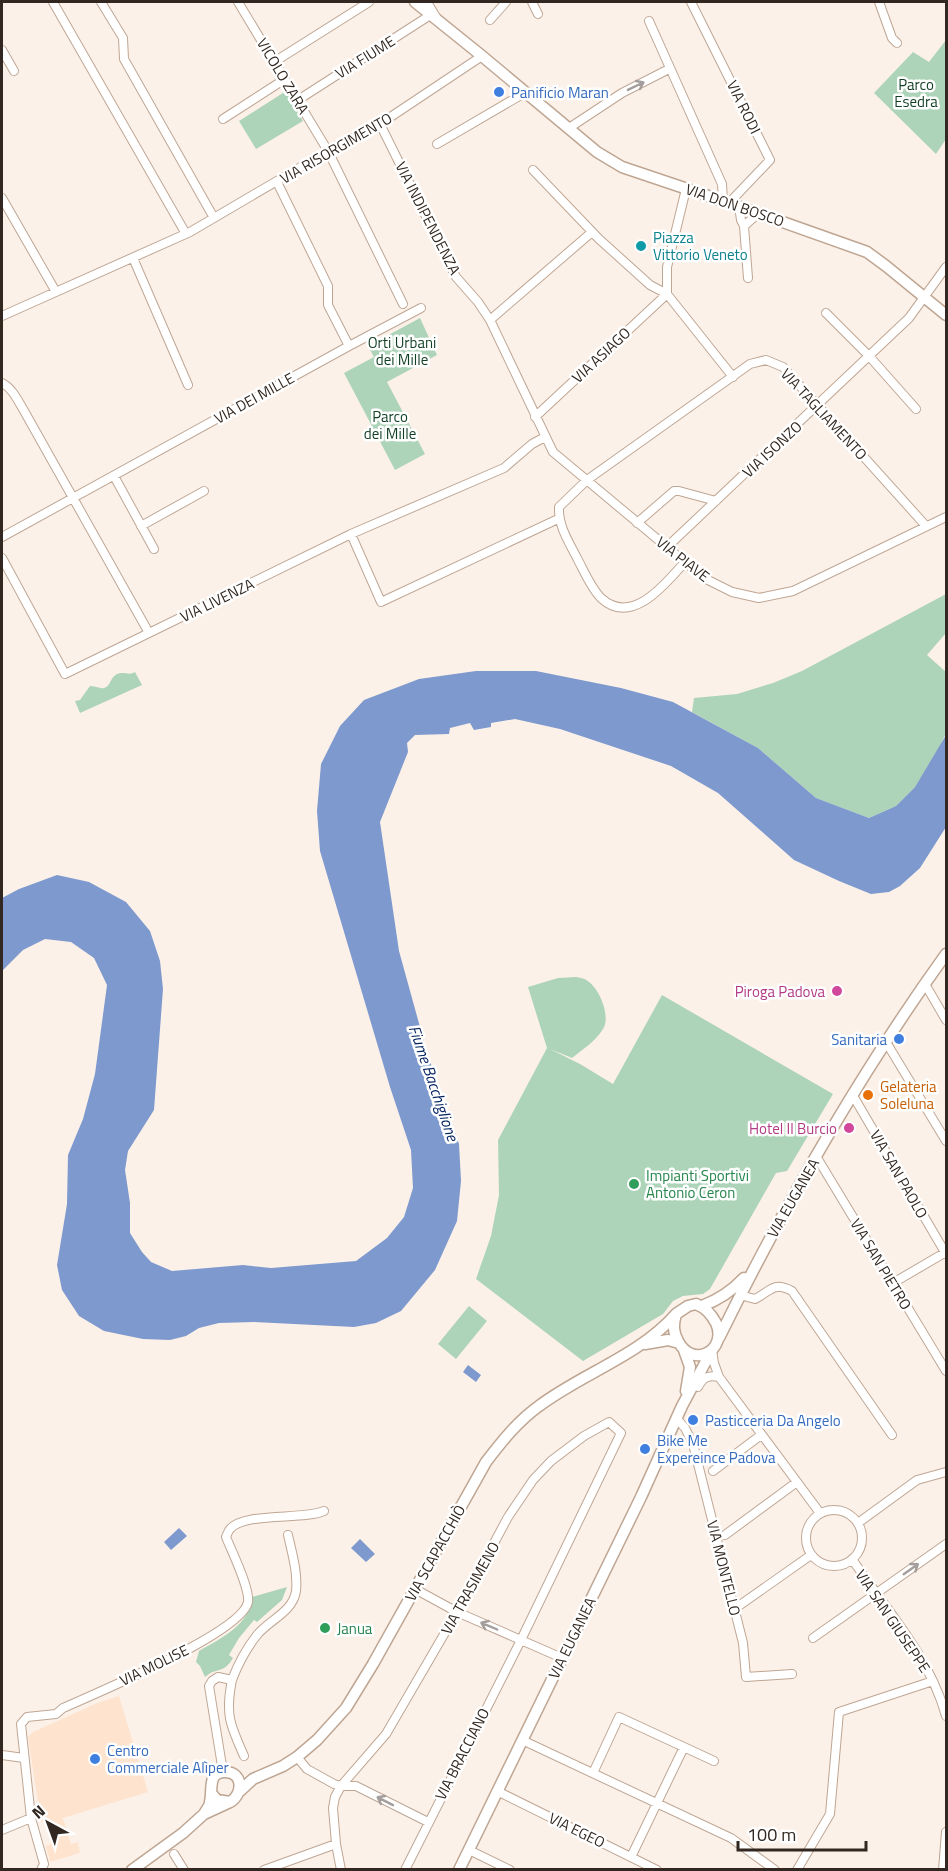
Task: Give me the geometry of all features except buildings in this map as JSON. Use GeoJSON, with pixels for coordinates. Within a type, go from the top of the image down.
{"type":"FeatureCollection","features":[{"type":"Feature","properties":{"kind":"street"},"geometry":{"type":"LineString","coordinates":[[52,2],[186,234]]}},
{"type":"Feature","properties":{"kind":"street"},"geometry":{"type":"LineString","coordinates":[[101,2],[123,38],[124,59],[214,219]]}},
{"type":"Feature","properties":{"kind":"street","name":"VICOLO ZARA"},"geometry":{"type":"LineString","coordinates":[[238,2],[328,151],[403,304]]}},
{"type":"Feature","properties":{"kind":"street"},"geometry":{"type":"LineString","coordinates":[[274,62],[367,2]]}},
{"type":"Feature","properties":{"kind":"street","name":"VIA DON BOSCO"},"geometry":{"type":"LineString","coordinates":[[415,2],[597,152],[622,167],[867,252],[946,315]]}},
{"type":"Feature","properties":{"kind":"street"},"geometry":{"type":"LineString","coordinates":[[427,2],[434,16]]}},
{"type":"Feature","properties":{"kind":"street"},"geometry":{"type":"LineString","coordinates":[[490,20],[506,2]]}},
{"type":"Feature","properties":{"kind":"street"},"geometry":{"type":"LineString","coordinates":[[532,2],[538,14]]}},
{"type":"Feature","properties":{"kind":"street","name":"VIA RODI"},"geometry":{"type":"LineString","coordinates":[[691,2],[770,160],[730,203]]}},
{"type":"Feature","properties":{"kind":"street"},"geometry":{"type":"LineString","coordinates":[[879,2],[892,38],[897,43]]}},
{"type":"Feature","properties":{"kind":"street","name":"VIA FIUME"},"geometry":{"type":"LineString","coordinates":[[298,100],[434,16]]}},
{"type":"Feature","properties":{"kind":"street"},"geometry":{"type":"LineString","coordinates":[[649,21],[730,203],[739,213],[744,226],[748,278]]}},
{"type":"Feature","properties":{"kind":"street"},"geometry":{"type":"LineString","coordinates":[[2,50],[14,71]]}},
{"type":"Feature","properties":{"kind":"street","name":"VIA RISORGIMENTO"},"geometry":{"type":"LineString","coordinates":[[2,316],[186,234],[214,219],[328,151],[380,124],[482,56]]}},
{"type":"Feature","properties":{"kind":"street"},"geometry":{"type":"LineString","coordinates":[[569,128],[622,93],[669,69]]}},
{"type":"Feature","properties":{"kind":"street"},"geometry":{"type":"LineString","coordinates":[[223,119],[285,79]]}},
{"type":"Feature","properties":{"kind":"street"},"geometry":{"type":"LineString","coordinates":[[437,144],[526,92]]}},
{"type":"Feature","properties":{"kind":"street","name":"VIA INDIPENDENZA"},"geometry":{"type":"LineString","coordinates":[[380,124],[456,277],[490,320],[545,437]]}},
{"type":"Feature","properties":{"kind":"street"},"geometry":{"type":"LineString","coordinates":[[533,170],[592,232],[650,285],[667,294],[733,376]]}},
{"type":"Feature","properties":{"kind":"street"},"geometry":{"type":"LineString","coordinates":[[278,182],[328,286],[328,306],[349,346]]}},
{"type":"Feature","properties":{"kind":"street"},"geometry":{"type":"LineString","coordinates":[[667,294],[667,267],[686,189]]}},
{"type":"Feature","properties":{"kind":"street"},"geometry":{"type":"LineString","coordinates":[[2,198],[56,292]]}},
{"type":"Feature","properties":{"kind":"street"},"geometry":{"type":"LineString","coordinates":[[744,226],[756,212]]}},
{"type":"Feature","properties":{"kind":"street"},"geometry":{"type":"LineString","coordinates":[[490,320],[592,232]]}},
{"type":"Feature","properties":{"kind":"street"},"geometry":{"type":"LineString","coordinates":[[133,258],[188,385]]}},
{"type":"Feature","properties":{"kind":"street","name":"VIA ISONZO"},"geometry":{"type":"LineString","coordinates":[[667,548],[909,318],[946,267]]}},
{"type":"Feature","properties":{"kind":"street","name":"VIA ASIAGO"},"geometry":{"type":"LineString","coordinates":[[535,417],[667,294]]}},
{"type":"Feature","properties":{"kind":"street","name":"VIA DEI MILLE"},"geometry":{"type":"LineString","coordinates":[[2,537],[421,308]]}},
{"type":"Feature","properties":{"kind":"street"},"geometry":{"type":"LineString","coordinates":[[826,313],[869,356],[916,409]]}},
{"type":"Feature","properties":{"kind":"street","name":"VIA TAGLIAMENTO"},"geometry":{"type":"LineString","coordinates":[[558,519],[559,507],[587,480],[750,364],[766,360],[783,367],[926,526]]}},
{"type":"Feature","properties":{"kind":"street"},"geometry":{"type":"LineString","coordinates":[[2,383],[13,393],[149,633],[65,674],[2,558]]}},
{"type":"Feature","properties":{"kind":"street","name":"VIA PIAVE"},"geometry":{"type":"LineString","coordinates":[[545,437],[553,452],[684,563],[704,578],[732,592],[759,598],[793,591],[946,517]]}},
{"type":"Feature","properties":{"kind":"street","name":"VIA LIVENZA"},"geometry":{"type":"LineString","coordinates":[[149,633],[351,534],[504,468],[532,444],[545,437]]}},
{"type":"Feature","properties":{"kind":"street"},"geometry":{"type":"LineString","coordinates":[[114,476],[154,549]]}},
{"type":"Feature","properties":{"kind":"street"},"geometry":{"type":"LineString","coordinates":[[141,526],[204,491]]}},
{"type":"Feature","properties":{"kind":"street"},"geometry":{"type":"LineString","coordinates":[[637,523],[674,491],[716,501]]}},
{"type":"Feature","properties":{"kind":"street"},"geometry":{"type":"LineString","coordinates":[[351,534],[381,602],[558,519],[595,590],[610,604],[619,607],[631,606],[645,601],[658,592],[684,563]]}},
{"type":"Feature","properties":{"kind":"street","name":"VIA EUGANEA"},"geometry":{"type":"LineString","coordinates":[[459,1869],[682,1406],[757,1261],[852,1094],[946,954]]}},
{"type":"Feature","properties":{"kind":"street"},"geometry":{"type":"LineString","coordinates":[[925,984],[946,1020]]}},
{"type":"Feature","properties":{"kind":"street"},"geometry":{"type":"LineString","coordinates":[[886,1042],[946,1141]]}},
{"type":"Feature","properties":{"kind":"street","name":"VIA SAN PAOLO"},"geometry":{"type":"LineString","coordinates":[[852,1094],[946,1253]]}},
{"type":"Feature","properties":{"kind":"street","name":"VIA SAN PIETRO"},"geometry":{"type":"LineString","coordinates":[[816,1156],[946,1371]]}},
{"type":"Feature","properties":{"kind":"street"},"geometry":{"type":"LineString","coordinates":[[893,1283],[946,1253]]}},
{"type":"Feature","properties":{"kind":"street","name":"VIA EUGANEA"},"geometry":{"type":"LineString","coordinates":[[682,1406],[690,1367],[673,1328],[676,1314],[687,1306],[696,1304],[702,1306],[716,1301],[735,1288],[757,1261]]}},
{"type":"Feature","properties":{"kind":"street"},"geometry":{"type":"LineString","coordinates":[[740,1295],[754,1299],[773,1287],[782,1286],[792,1291],[892,1435]]}},
{"type":"Feature","properties":{"kind":"street"},"geometry":{"type":"LineString","coordinates":[[702,1306],[712,1316],[719,1338]]}},
{"type":"Feature","properties":{"kind":"street","name":"VIA SCAPACCHIÒ"},"geometry":{"type":"LineString","coordinates":[[240,1791],[253,1779],[297,1757],[318,1740],[346,1708],[378,1656],[486,1462],[502,1441],[540,1405],[639,1346],[676,1314]]}},
{"type":"Feature","properties":{"kind":"street","name":"VIA SCAPACCHIÒ"},"geometry":{"type":"LineString","coordinates":[[639,1346],[668,1340],[684,1349]]}},
{"type":"Feature","properties":{"kind":"street"},"geometry":{"type":"LineString","coordinates":[[684,1349],[698,1356],[712,1350],[719,1377],[820,1513]]}},
{"type":"Feature","properties":{"kind":"street"},"geometry":{"type":"LineString","coordinates":[[684,1349],[719,1377]]}},
{"type":"Feature","properties":{"kind":"street"},"geometry":{"type":"LineString","coordinates":[[682,1406],[702,1379],[711,1375],[719,1377]]}},
{"type":"Feature","properties":{"kind":"street","name":"VIA MONTELLO"},"geometry":{"type":"LineString","coordinates":[[677,1419],[685,1428],[693,1444],[743,1643],[746,1677],[792,1674]]}},
{"type":"Feature","properties":{"kind":"street","name":"VIA TRASIMENO"},"geometry":{"type":"LineString","coordinates":[[341,1869],[333,1809],[335,1797],[341,1786],[386,1734],[457,1612],[508,1518],[533,1480],[567,1448],[609,1422],[621,1433]]}},
{"type":"Feature","properties":{"kind":"street","name":"VIA BRACCIANO"},"geometry":{"type":"LineString","coordinates":[[405,1869],[521,1640],[621,1433]]}},
{"type":"Feature","properties":{"kind":"street"},"geometry":{"type":"LineString","coordinates":[[713,1471],[761,1435]]}},
{"type":"Feature","properties":{"kind":"street"},"geometry":{"type":"LineString","coordinates":[[734,1607],[811,1555],[805,1537],[807,1527],[820,1513],[836,1510],[845,1512],[858,1523],[917,1480],[946,1472]]}},
{"type":"Feature","properties":{"kind":"street"},"geometry":{"type":"LineString","coordinates":[[725,1535],[797,1482]]}},
{"type":"Feature","properties":{"kind":"street","name":"VIA MOLISE"},"geometry":{"type":"LineString","coordinates":[[42,1867],[31,1818],[21,1724],[27,1717],[56,1714],[63,1708],[194,1646],[233,1622],[243,1613],[248,1603],[247,1594],[226,1537],[231,1528],[239,1523],[275,1516],[317,1514],[324,1511]]}},
{"type":"Feature","properties":{"kind":"street","name":"VIA SAN GIUSEPPE"},"geometry":{"type":"LineString","coordinates":[[811,1555],[826,1565],[835,1566],[852,1559],[861,1546],[861,1530],[858,1523]]}},
{"type":"Feature","properties":{"kind":"street"},"geometry":{"type":"LineString","coordinates":[[244,1756],[230,1724],[228,1700],[232,1680],[240,1660],[255,1638],[294,1599],[296,1572],[288,1535]]}},
{"type":"Feature","properties":{"kind":"street"},"geometry":{"type":"LineString","coordinates":[[813,1638],[946,1544]]}},
{"type":"Feature","properties":{"kind":"street","name":"VIA SAN GIUSEPPE"},"geometry":{"type":"LineString","coordinates":[[852,1559],[921,1658],[933,1681],[946,1716]]}},
{"type":"Feature","properties":{"kind":"street"},"geometry":{"type":"LineString","coordinates":[[415,1589],[457,1612],[562,1658]]}},
{"type":"Feature","properties":{"kind":"street"},"geometry":{"type":"LineString","coordinates":[[223,1772],[209,1686],[218,1677],[232,1680]]}},
{"type":"Feature","properties":{"kind":"street"},"geometry":{"type":"LineString","coordinates":[[797,1869],[830,1814],[839,1713],[933,1681]]}},
{"type":"Feature","properties":{"kind":"street"},"geometry":{"type":"LineString","coordinates":[[593,1773],[620,1717],[714,1761]]}},
{"type":"Feature","properties":{"kind":"street"},"geometry":{"type":"LineString","coordinates":[[522,1740],[731,1838],[776,1869]]}},
{"type":"Feature","properties":{"kind":"street"},"geometry":{"type":"LineString","coordinates":[[631,1857],[684,1747]]}},
{"type":"Feature","properties":{"kind":"street"},"geometry":{"type":"LineString","coordinates":[[2,1755],[24,1758]]}},
{"type":"Feature","properties":{"kind":"street"},"geometry":{"type":"LineString","coordinates":[[297,1757],[307,1769],[341,1786],[356,1786],[428,1822]]}},
{"type":"Feature","properties":{"kind":"street"},"geometry":{"type":"LineString","coordinates":[[132,1869],[183,1833],[204,1814],[210,1804],[213,1779],[223,1772],[228,1772],[236,1777],[253,1779]]}},
{"type":"Feature","properties":{"kind":"street"},"geometry":{"type":"LineString","coordinates":[[204,1814],[234,1800],[240,1791],[236,1777]]}},
{"type":"Feature","properties":{"kind":"street","name":"VIA EGEO"},"geometry":{"type":"LineString","coordinates":[[497,1791],[657,1869]]}},
{"type":"Feature","properties":{"kind":"street"},"geometry":{"type":"LineString","coordinates":[[211,1793],[217,1800],[230,1802]]}},
{"type":"Feature","properties":{"kind":"street"},"geometry":{"type":"LineString","coordinates":[[2,1830],[31,1818]]}},
{"type":"Feature","properties":{"kind":"street"},"geometry":{"type":"LineString","coordinates":[[943,1869],[946,1832]]}},
{"type":"Feature","properties":{"kind":"street"},"geometry":{"type":"LineString","coordinates":[[264,1869],[336,1844]]}},
{"type":"Feature","properties":{"kind":"street"},"geometry":{"type":"LineString","coordinates":[[469,1850],[510,1869]]}},
{"type":"Feature","properties":{"kind":"street"},"geometry":{"type":"LineString","coordinates":[[174,1854],[184,1869]]}},
{"type":"Feature","properties":{"kind":"shaded area"},"geometry":{"type":"Polygon","coordinates":[[[119,1696],[148,1792],[63,1818],[71,1844],[78,1842],[80,1853],[50,1862],[46,1846],[51,1844],[47,1821],[41,1822],[28,1737],[33,1732],[97,1703],[119,1696]]]}},
{"type":"Feature","properties":{"kind":"green space","name":"Parco Esedra"},"geometry":{"type":"Polygon","coordinates":[[[946,40],[946,139],[936,154],[874,93],[913,52],[929,62],[946,40]]]}},
{"type":"Feature","properties":{"kind":"green space"},"geometry":{"type":"Polygon","coordinates":[[[286,91],[303,121],[256,149],[239,121],[286,91]]]}},
{"type":"Feature","properties":{"kind":"green space","name":"Parco dei Mille"},"geometry":{"type":"Polygon","coordinates":[[[420,318],[437,355],[387,382],[425,454],[395,470],[344,373],[374,357],[368,346],[420,318]]]}},
{"type":"Feature","properties":{"kind":"green space"},"geometry":{"type":"Polygon","coordinates":[[[946,594],[946,633],[927,655],[946,672],[946,733],[915,787],[896,806],[869,818],[816,798],[758,748],[692,712],[694,698],[737,694],[773,683],[802,671],[946,594]]]}},
{"type":"Feature","properties":{"kind":"green space"},"geometry":{"type":"Polygon","coordinates":[[[135,672],[142,685],[80,713],[75,701],[80,700],[90,686],[104,688],[117,674],[135,672]]]}},
{"type":"Feature","properties":{"kind":"green space","name":"Impianti Sportivi Antonio Ceron"},"geometry":{"type":"Polygon","coordinates":[[[558,978],[583,978],[597,991],[605,1011],[605,1024],[597,1037],[572,1058],[550,1049],[613,1084],[662,995],[833,1094],[787,1171],[776,1173],[710,1289],[703,1294],[683,1296],[673,1301],[663,1314],[583,1361],[476,1279],[491,1236],[499,1195],[498,1140],[547,1048],[528,987],[558,978]]]}},
{"type":"Feature","properties":{"kind":"green space"},"geometry":{"type":"Polygon","coordinates":[[[469,1306],[487,1321],[456,1359],[438,1344],[469,1306]]]}},
{"type":"Feature","properties":{"kind":"green space"},"geometry":{"type":"Polygon","coordinates":[[[287,1587],[282,1600],[257,1622],[254,1620],[239,1638],[229,1655],[233,1658],[226,1667],[205,1677],[196,1662],[199,1651],[225,1636],[240,1623],[246,1616],[252,1597],[287,1587]]]}},
{"type":"Feature","properties":{"kind":"water","name":"Fiume Bacchiglione"},"geometry":{"type":"Polygon","coordinates":[[[476,671],[536,671],[621,688],[673,702],[758,748],[816,798],[869,818],[896,806],[915,787],[946,735],[946,827],[920,868],[900,886],[889,892],[871,894],[794,860],[718,793],[671,766],[560,729],[515,719],[491,723],[491,727],[474,730],[470,723],[450,728],[449,734],[415,735],[407,743],[408,752],[380,822],[399,951],[428,1056],[459,1144],[461,1181],[457,1221],[435,1270],[401,1311],[376,1323],[354,1327],[254,1322],[219,1323],[199,1328],[186,1336],[170,1340],[143,1339],[104,1331],[79,1316],[62,1290],[57,1265],[67,1204],[68,1155],[83,1119],[95,1074],[107,985],[94,958],[71,942],[45,939],[23,950],[2,971],[2,898],[57,875],[89,882],[126,902],[150,931],[160,961],[163,989],[154,1110],[128,1151],[125,1170],[130,1203],[130,1233],[151,1262],[172,1271],[243,1265],[271,1268],[356,1261],[387,1238],[404,1217],[413,1188],[411,1150],[320,851],[317,811],[321,764],[340,726],[364,700],[419,679],[476,671]]]}},
{"type":"Feature","properties":{"kind":"water"},"geometry":{"type":"Polygon","coordinates":[[[468,1365],[481,1375],[476,1382],[463,1372],[468,1365]]]}},
{"type":"Feature","properties":{"kind":"water"},"geometry":{"type":"Polygon","coordinates":[[[179,1528],[187,1536],[171,1550],[164,1542],[179,1528]]]}},
{"type":"Feature","properties":{"kind":"water"},"geometry":{"type":"Polygon","coordinates":[[[360,1539],[375,1554],[366,1562],[351,1548],[360,1539]]]}},
{"type":"Feature","properties":{"kind":"place","name":"Panificio Maran"},"geometry":{"type":"Point","coordinates":[499,92]}},
{"type":"Feature","properties":{"kind":"place","name":"Piazza Vittorio Veneto"},"geometry":{"type":"Point","coordinates":[641,246]}},
{"type":"Feature","properties":{"kind":"place","name":"Piroga Padova"},"geometry":{"type":"Point","coordinates":[837,991]}},
{"type":"Feature","properties":{"kind":"place","name":"Sanitaria"},"geometry":{"type":"Point","coordinates":[899,1039]}},
{"type":"Feature","properties":{"kind":"place","name":"Gelateria Soleluna"},"geometry":{"type":"Point","coordinates":[868,1095]}},
{"type":"Feature","properties":{"kind":"place","name":"Hotel Il Burcio"},"geometry":{"type":"Point","coordinates":[849,1128]}},
{"type":"Feature","properties":{"kind":"place","name":"Impianti Sportivi Antonio Ceron"},"geometry":{"type":"Point","coordinates":[634,1184]}},
{"type":"Feature","properties":{"kind":"place","name":"Pasticceria Da Angelo"},"geometry":{"type":"Point","coordinates":[693,1420]}},
{"type":"Feature","properties":{"kind":"place","name":"Bike Me Expereince Padova"},"geometry":{"type":"Point","coordinates":[645,1449]}},
{"type":"Feature","properties":{"kind":"place","name":"Janua"},"geometry":{"type":"Point","coordinates":[325,1628]}},
{"type":"Feature","properties":{"kind":"place","name":"Centro Commerciale Alìper"},"geometry":{"type":"Point","coordinates":[95,1759]}},
{"type":"Feature","properties":{"kind":"park label","name":"Orti Urbani dei Mille"},"geometry":{"type":"Point","coordinates":[402,350]}}]}
